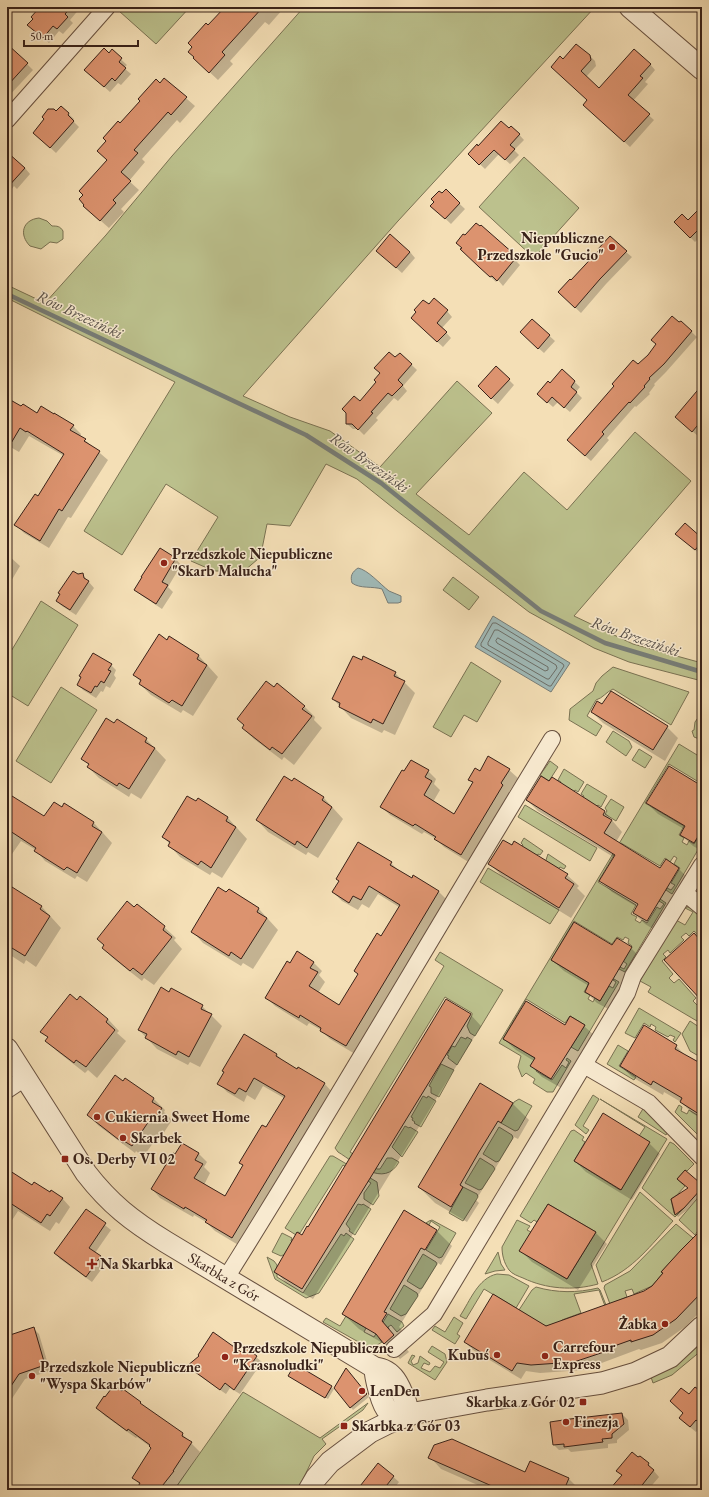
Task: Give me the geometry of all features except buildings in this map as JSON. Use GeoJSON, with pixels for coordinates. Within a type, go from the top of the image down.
{"type":"FeatureCollection","features":[{"type":"Feature","properties":{"kind":"street"},"geometry":{"type":"LineString","coordinates":[[7,120],[107,7]]}},
{"type":"Feature","properties":{"kind":"street"},"geometry":{"type":"LineString","coordinates":[[630,7],[702,69]]}},
{"type":"Feature","properties":{"kind":"street"},"geometry":{"type":"LineString","coordinates":[[226,1278],[345,1086],[502,820],[552,739]]}},
{"type":"Feature","properties":{"kind":"street"},"geometry":{"type":"LineString","coordinates":[[394,1348],[423,1332],[627,993],[633,976],[702,865]]}},
{"type":"Feature","properties":{"kind":"street"},"geometry":{"type":"LineString","coordinates":[[685,893],[702,907]]}},
{"type":"Feature","properties":{"kind":"street","name":"Skarbka z Gór"},"geometry":{"type":"LineString","coordinates":[[7,1049],[86,1172],[108,1199],[138,1225],[375,1368],[381,1368],[388,1372],[400,1387],[406,1403],[399,1418]]}},
{"type":"Feature","properties":{"kind":"street"},"geometry":{"type":"LineString","coordinates":[[584,1065],[649,1103],[702,1157]]}},
{"type":"Feature","properties":{"kind":"street"},"geometry":{"type":"LineString","coordinates":[[7,1090],[25,1078]]}},
{"type":"Feature","properties":{"kind":"street"},"geometry":{"type":"LineString","coordinates":[[309,1490],[324,1469],[342,1453],[370,1432],[399,1418],[415,1413],[487,1400],[589,1385],[642,1371],[670,1357],[702,1327]]}},
{"type":"Feature","properties":{"kind":"green space"},"geometry":{"type":"Polygon","coordinates":[[[123,7],[190,7],[156,44],[119,11],[123,7]]]}},
{"type":"Feature","properties":{"kind":"green space"},"geometry":{"type":"Polygon","coordinates":[[[304,7],[595,7],[398,221],[243,396],[290,417],[330,431],[380,467],[457,381],[492,413],[416,494],[469,535],[524,472],[567,510],[635,432],[691,481],[574,616],[633,644],[702,663],[702,681],[629,662],[594,648],[529,612],[357,479],[326,464],[290,526],[267,524],[262,549],[258,559],[244,571],[214,571],[191,561],[218,517],[166,484],[122,555],[84,531],[175,382],[7,298],[7,285],[45,303],[106,235],[172,156],[304,7]]]}},
{"type":"Feature","properties":{"kind":"green space"},"geometry":{"type":"Polygon","coordinates":[[[524,157],[579,208],[534,258],[479,207],[524,157]]]}},
{"type":"Feature","properties":{"kind":"green space"},"geometry":{"type":"Polygon","coordinates":[[[39,218],[47,221],[52,226],[61,228],[63,231],[63,239],[57,243],[50,242],[41,249],[30,246],[24,237],[24,229],[33,219],[39,218]]]}},
{"type":"Feature","properties":{"kind":"green space"},"geometry":{"type":"Polygon","coordinates":[[[453,577],[479,597],[469,610],[443,590],[453,577]]]}},
{"type":"Feature","properties":{"kind":"green space"},"geometry":{"type":"Polygon","coordinates":[[[41,601],[78,625],[28,706],[7,693],[7,658],[41,601]]]}},
{"type":"Feature","properties":{"kind":"green space"},"geometry":{"type":"Polygon","coordinates":[[[471,662],[501,681],[477,722],[464,715],[451,737],[433,727],[471,662]]]}},
{"type":"Feature","properties":{"kind":"green space"},"geometry":{"type":"Polygon","coordinates":[[[613,667],[689,692],[671,725],[613,689],[596,700],[587,716],[602,726],[596,736],[569,720],[570,709],[593,691],[596,683],[613,667]]]}},
{"type":"Feature","properties":{"kind":"green space"},"geometry":{"type":"Polygon","coordinates":[[[61,687],[97,710],[51,783],[16,761],[61,687]]]}},
{"type":"Feature","properties":{"kind":"green space"},"geometry":{"type":"Polygon","coordinates":[[[702,712],[702,740],[694,737],[692,731],[694,730],[695,722],[702,712]]]}},
{"type":"Feature","properties":{"kind":"green space"},"geometry":{"type":"Polygon","coordinates":[[[613,731],[629,741],[632,747],[626,756],[606,742],[613,731]]]}},
{"type":"Feature","properties":{"kind":"green space"},"geometry":{"type":"Polygon","coordinates":[[[679,744],[702,758],[702,784],[669,764],[645,803],[684,826],[679,835],[684,838],[682,842],[687,845],[689,841],[694,844],[702,831],[702,843],[672,894],[666,890],[667,888],[671,890],[675,885],[671,883],[680,868],[674,864],[677,858],[674,856],[670,862],[665,858],[660,866],[621,843],[598,882],[636,905],[631,914],[637,917],[635,920],[640,923],[642,920],[647,923],[657,907],[660,909],[664,904],[659,901],[660,899],[666,903],[625,972],[619,969],[620,967],[624,969],[627,964],[623,961],[632,946],[628,943],[629,939],[625,937],[623,940],[617,937],[612,944],[574,921],[551,960],[589,983],[584,992],[590,995],[588,999],[593,1002],[595,998],[600,1001],[609,986],[613,988],[616,982],[613,980],[614,979],[619,982],[578,1051],[571,1047],[585,1025],[570,1016],[565,1023],[526,999],[503,1039],[542,1062],[536,1071],[552,1080],[562,1065],[566,1068],[569,1062],[566,1060],[567,1058],[571,1061],[553,1092],[547,1092],[533,1083],[535,1079],[526,1073],[522,1077],[518,1067],[521,1056],[499,1043],[679,744]]]}},
{"type":"Feature","properties":{"kind":"green space"},"geometry":{"type":"Polygon","coordinates":[[[639,749],[652,757],[645,768],[632,760],[639,749]]]}},
{"type":"Feature","properties":{"kind":"green space"},"geometry":{"type":"Polygon","coordinates":[[[550,761],[558,767],[549,781],[540,775],[550,761]]]}},
{"type":"Feature","properties":{"kind":"green space"},"geometry":{"type":"Polygon","coordinates":[[[564,769],[584,782],[578,792],[575,790],[572,794],[559,785],[561,782],[558,780],[564,769]]]}},
{"type":"Feature","properties":{"kind":"green space"},"geometry":{"type":"Polygon","coordinates":[[[587,784],[607,796],[601,807],[598,805],[595,808],[582,799],[584,796],[581,794],[587,784]]]}},
{"type":"Feature","properties":{"kind":"green space"},"geometry":{"type":"Polygon","coordinates":[[[611,799],[624,807],[616,821],[605,814],[607,811],[605,808],[611,799]]]}},
{"type":"Feature","properties":{"kind":"green space"},"geometry":{"type":"Polygon","coordinates":[[[525,805],[597,848],[590,861],[518,817],[525,805]]]}},
{"type":"Feature","properties":{"kind":"green space"},"geometry":{"type":"Polygon","coordinates":[[[524,838],[543,851],[540,855],[538,854],[535,858],[521,848],[523,845],[521,843],[524,838]]]}},
{"type":"Feature","properties":{"kind":"green space"},"geometry":{"type":"Polygon","coordinates":[[[548,854],[566,866],[564,869],[560,867],[557,871],[545,863],[548,854]]]}},
{"type":"Feature","properties":{"kind":"green space"},"geometry":{"type":"Polygon","coordinates":[[[488,868],[559,910],[550,924],[480,882],[488,868]]]}},
{"type":"Feature","properties":{"kind":"green space"},"geometry":{"type":"Polygon","coordinates":[[[685,908],[695,909],[702,915],[702,940],[694,931],[689,936],[686,933],[681,937],[684,940],[670,953],[668,950],[663,954],[666,957],[662,961],[673,974],[669,978],[674,983],[679,979],[696,998],[693,1001],[697,1005],[701,1002],[702,1024],[648,992],[651,987],[640,981],[676,920],[685,925],[693,912],[685,908]]]}},
{"type":"Feature","properties":{"kind":"green space"},"geometry":{"type":"Polygon","coordinates":[[[440,952],[503,990],[475,1036],[470,1033],[467,1026],[472,1013],[445,997],[350,1152],[377,1169],[380,1169],[387,1158],[392,1158],[399,1162],[393,1170],[378,1174],[361,1167],[338,1152],[335,1148],[444,966],[435,960],[440,952]]]}},
{"type":"Feature","properties":{"kind":"green space"},"geometry":{"type":"Polygon","coordinates":[[[639,1008],[681,1033],[675,1042],[673,1040],[675,1037],[670,1035],[668,1037],[655,1030],[656,1027],[651,1024],[650,1027],[644,1023],[635,1038],[625,1033],[639,1008]]]}},
{"type":"Feature","properties":{"kind":"green space"},"geometry":{"type":"Polygon","coordinates":[[[690,1021],[702,1029],[702,1058],[690,1051],[682,1034],[690,1021]]]}},
{"type":"Feature","properties":{"kind":"green space"},"geometry":{"type":"Polygon","coordinates":[[[461,1037],[466,1039],[467,1037],[472,1040],[457,1065],[448,1058],[449,1056],[447,1055],[452,1046],[455,1047],[461,1037]]]}},
{"type":"Feature","properties":{"kind":"green space"},"geometry":{"type":"Polygon","coordinates":[[[618,1045],[628,1051],[619,1066],[636,1077],[634,1080],[607,1064],[618,1045]]]}},
{"type":"Feature","properties":{"kind":"green space"},"geometry":{"type":"Polygon","coordinates":[[[441,1064],[454,1070],[439,1097],[431,1093],[431,1087],[429,1086],[441,1064]]]}},
{"type":"Feature","properties":{"kind":"green space"},"geometry":{"type":"Polygon","coordinates":[[[593,1095],[599,1099],[583,1126],[589,1130],[586,1134],[575,1125],[593,1095]]]}},
{"type":"Feature","properties":{"kind":"green space"},"geometry":{"type":"Polygon","coordinates":[[[423,1096],[427,1098],[428,1096],[436,1101],[421,1127],[414,1123],[415,1122],[412,1120],[413,1118],[411,1117],[423,1096]]]}},
{"type":"Feature","properties":{"kind":"green space"},"geometry":{"type":"Polygon","coordinates":[[[519,1099],[532,1106],[518,1130],[515,1131],[501,1123],[514,1102],[519,1099]]]}},
{"type":"Feature","properties":{"kind":"green space"},"geometry":{"type":"Polygon","coordinates":[[[600,1099],[667,1139],[591,1264],[598,1284],[579,1288],[550,1287],[515,1275],[506,1265],[502,1247],[517,1220],[530,1226],[527,1230],[531,1232],[520,1251],[567,1279],[596,1232],[548,1204],[537,1222],[534,1220],[531,1223],[520,1216],[571,1131],[574,1130],[584,1137],[582,1140],[585,1142],[574,1161],[620,1190],[639,1136],[645,1127],[600,1099]]]}},
{"type":"Feature","properties":{"kind":"green space"},"geometry":{"type":"Polygon","coordinates":[[[679,1105],[682,1107],[681,1111],[687,1114],[689,1110],[702,1118],[702,1139],[675,1112],[679,1105]]]}},
{"type":"Feature","properties":{"kind":"green space"},"geometry":{"type":"Polygon","coordinates":[[[644,1107],[668,1132],[666,1135],[638,1117],[644,1107]]]}},
{"type":"Feature","properties":{"kind":"green space"},"geometry":{"type":"Polygon","coordinates":[[[405,1126],[418,1132],[402,1157],[392,1147],[405,1126]]]}},
{"type":"Feature","properties":{"kind":"green space"},"geometry":{"type":"Polygon","coordinates":[[[499,1127],[512,1135],[513,1138],[499,1161],[496,1162],[483,1154],[499,1127]]]}},
{"type":"Feature","properties":{"kind":"green space"},"geometry":{"type":"Polygon","coordinates":[[[670,1142],[674,1144],[694,1164],[687,1171],[685,1170],[677,1179],[685,1186],[671,1199],[674,1213],[684,1208],[675,1217],[642,1188],[670,1142]]]}},
{"type":"Feature","properties":{"kind":"green space"},"geometry":{"type":"Polygon","coordinates":[[[330,1156],[333,1156],[377,1182],[379,1196],[373,1205],[364,1199],[364,1193],[371,1183],[343,1165],[300,1233],[298,1232],[296,1235],[285,1228],[330,1156]]]}},
{"type":"Feature","properties":{"kind":"green space"},"geometry":{"type":"Polygon","coordinates":[[[480,1158],[493,1166],[495,1169],[482,1189],[479,1190],[465,1183],[480,1158]]]}},
{"type":"Feature","properties":{"kind":"green space"},"geometry":{"type":"Polygon","coordinates":[[[463,1187],[477,1194],[478,1197],[463,1221],[449,1213],[463,1187]]]}},
{"type":"Feature","properties":{"kind":"green space"},"geometry":{"type":"Polygon","coordinates":[[[640,1192],[673,1221],[649,1248],[632,1264],[613,1277],[602,1282],[596,1265],[640,1192]]]}},
{"type":"Feature","properties":{"kind":"green space"},"geometry":{"type":"Polygon","coordinates":[[[702,1193],[702,1225],[695,1235],[679,1220],[702,1193]]]}},
{"type":"Feature","properties":{"kind":"green space"},"geometry":{"type":"Polygon","coordinates":[[[358,1204],[363,1204],[371,1209],[355,1235],[349,1231],[350,1229],[346,1224],[358,1204]]]}},
{"type":"Feature","properties":{"kind":"green space"},"geometry":{"type":"Polygon","coordinates":[[[432,1220],[456,1233],[442,1257],[439,1258],[426,1250],[440,1227],[431,1221],[429,1225],[426,1223],[432,1220]]]}},
{"type":"Feature","properties":{"kind":"green space"},"geometry":{"type":"Polygon","coordinates":[[[676,1224],[693,1238],[662,1271],[663,1273],[652,1286],[634,1294],[632,1289],[625,1291],[627,1297],[610,1304],[604,1288],[605,1285],[630,1271],[676,1224]]]}},
{"type":"Feature","properties":{"kind":"green space"},"geometry":{"type":"Polygon","coordinates":[[[282,1233],[292,1238],[291,1241],[294,1242],[286,1256],[281,1256],[272,1252],[282,1233]]]}},
{"type":"Feature","properties":{"kind":"green space"},"geometry":{"type":"Polygon","coordinates":[[[346,1233],[354,1239],[319,1293],[306,1298],[275,1279],[267,1257],[274,1261],[277,1265],[277,1277],[303,1293],[341,1234],[344,1236],[346,1233]]]}},
{"type":"Feature","properties":{"kind":"green space"},"geometry":{"type":"Polygon","coordinates":[[[498,1252],[501,1264],[505,1270],[485,1274],[498,1252]]]}},
{"type":"Feature","properties":{"kind":"green space"},"geometry":{"type":"Polygon","coordinates":[[[423,1254],[437,1264],[420,1289],[407,1281],[423,1254]]]}},
{"type":"Feature","properties":{"kind":"green space"},"geometry":{"type":"Polygon","coordinates":[[[497,1274],[509,1275],[529,1286],[516,1308],[484,1289],[466,1319],[460,1316],[480,1285],[490,1276],[497,1274]]]}},
{"type":"Feature","properties":{"kind":"green space"},"geometry":{"type":"Polygon","coordinates":[[[404,1285],[417,1293],[418,1296],[406,1314],[401,1316],[390,1309],[404,1285]]]}},
{"type":"Feature","properties":{"kind":"green space"},"geometry":{"type":"Polygon","coordinates":[[[536,1287],[567,1292],[598,1288],[600,1290],[606,1305],[605,1306],[599,1290],[574,1294],[581,1313],[547,1326],[543,1325],[519,1310],[532,1290],[536,1287]]]}},
{"type":"Feature","properties":{"kind":"green space"},"geometry":{"type":"Polygon","coordinates":[[[388,1314],[402,1322],[404,1326],[397,1332],[391,1325],[388,1327],[389,1329],[379,1338],[382,1342],[371,1349],[323,1322],[326,1318],[340,1326],[346,1316],[366,1328],[364,1332],[374,1337],[388,1314]]]}},
{"type":"Feature","properties":{"kind":"green space"},"geometry":{"type":"Polygon","coordinates":[[[454,1317],[463,1323],[457,1334],[460,1336],[455,1344],[432,1330],[435,1326],[445,1332],[454,1317]]]}},
{"type":"Feature","properties":{"kind":"green space"},"geometry":{"type":"Polygon","coordinates":[[[702,1341],[702,1350],[672,1375],[653,1383],[651,1377],[702,1341]]]}},
{"type":"Feature","properties":{"kind":"green space"},"geometry":{"type":"Polygon","coordinates":[[[432,1346],[445,1354],[447,1362],[435,1380],[408,1363],[412,1355],[415,1356],[411,1361],[413,1365],[418,1363],[420,1356],[430,1363],[429,1365],[424,1363],[421,1368],[430,1372],[435,1366],[440,1368],[444,1362],[428,1352],[432,1346]]]}},
{"type":"Feature","properties":{"kind":"green space"},"geometry":{"type":"Polygon","coordinates":[[[243,1392],[320,1438],[368,1403],[363,1410],[322,1439],[326,1444],[314,1456],[298,1490],[174,1490],[243,1392]]]}},
{"type":"Feature","properties":{"kind":"water"},"geometry":{"type":"Polygon","coordinates":[[[358,568],[370,574],[389,591],[401,596],[401,602],[388,603],[382,589],[359,586],[352,583],[352,574],[358,568]]]}},
{"type":"Feature","properties":{"kind":"water"},"geometry":{"type":"Polygon","coordinates":[[[493,616],[570,663],[551,692],[475,647],[493,616]]]}},
{"type":"Feature","properties":{"kind":"waterway","name":"Rów Brzeziński"},"geometry":{"type":"LineString","coordinates":[[7,294],[306,435],[381,483],[541,611],[605,643],[702,672]]}},
{"type":"Feature","properties":{"kind":"place","name":"Niepubliczne Przedszkole \"Gucio\""},"geometry":{"type":"Point","coordinates":[612,247]}},
{"type":"Feature","properties":{"kind":"place","name":"Przedszkole Niepubliczne \"Skarb Malucha\""},"geometry":{"type":"Point","coordinates":[164,563]}},
{"type":"Feature","properties":{"kind":"place","name":"Cukiernia Sweet Home"},"geometry":{"type":"Point","coordinates":[97,1117]}},
{"type":"Feature","properties":{"kind":"place","name":"Skarbek"},"geometry":{"type":"Point","coordinates":[123,1138]}},
{"type":"Feature","properties":{"kind":"place","name":"Os. Derby VI 02"},"geometry":{"type":"Point","coordinates":[65,1159]}},
{"type":"Feature","properties":{"kind":"place","name":"Na Skarbka"},"geometry":{"type":"Point","coordinates":[92,1264]}},
{"type":"Feature","properties":{"kind":"place","name":"Żabka"},"geometry":{"type":"Point","coordinates":[665,1324]}},
{"type":"Feature","properties":{"kind":"place","name":"Kubuś"},"geometry":{"type":"Point","coordinates":[497,1355]}},
{"type":"Feature","properties":{"kind":"place","name":"Carrefour Express"},"geometry":{"type":"Point","coordinates":[545,1356]}},
{"type":"Feature","properties":{"kind":"place","name":"Przedszkole Niepubliczne \"Krasnoludki\""},"geometry":{"type":"Point","coordinates":[225,1357]}},
{"type":"Feature","properties":{"kind":"place","name":"Przedszkole Niepubliczne \"Wyspa Skarbów\""},"geometry":{"type":"Point","coordinates":[32,1376]}},
{"type":"Feature","properties":{"kind":"place","name":"LenDen"},"geometry":{"type":"Point","coordinates":[362,1391]}},
{"type":"Feature","properties":{"kind":"place","name":"Skarbka z Gór 02"},"geometry":{"type":"Point","coordinates":[583,1402]}},
{"type":"Feature","properties":{"kind":"place","name":"Finezja"},"geometry":{"type":"Point","coordinates":[566,1422]}},
{"type":"Feature","properties":{"kind":"place","name":"Skarbka z Gór 03"},"geometry":{"type":"Point","coordinates":[344,1426]}}]}
